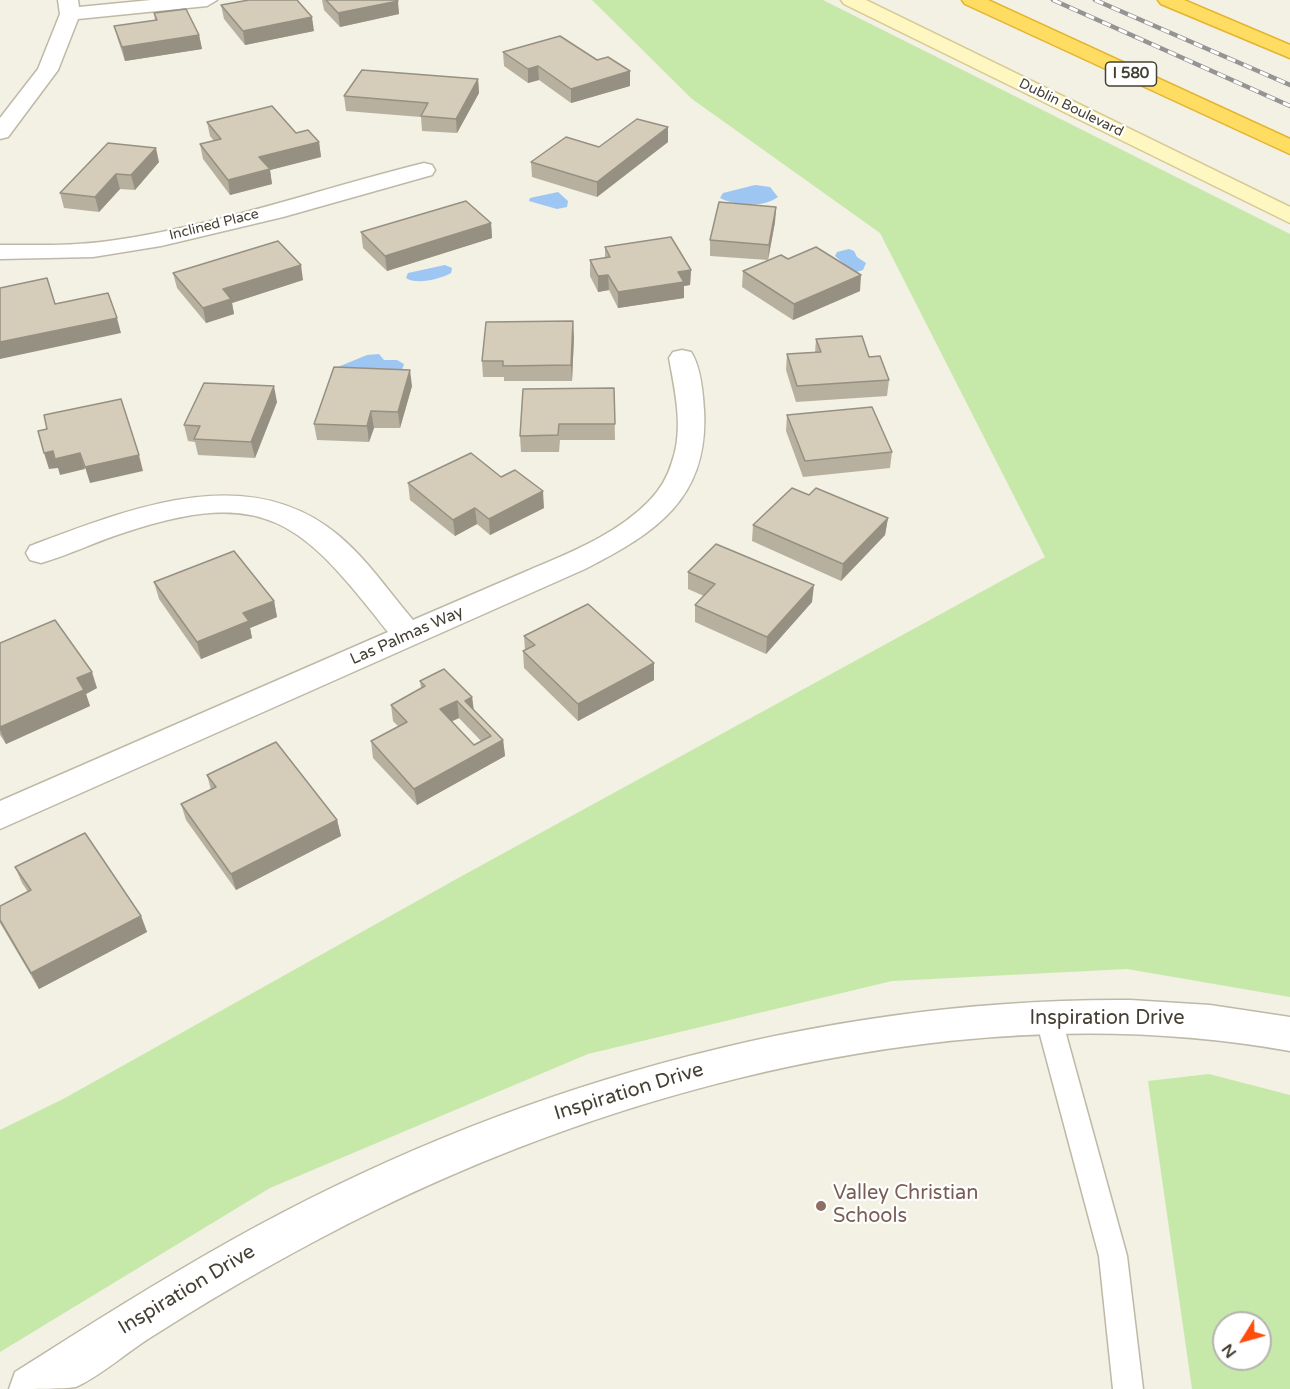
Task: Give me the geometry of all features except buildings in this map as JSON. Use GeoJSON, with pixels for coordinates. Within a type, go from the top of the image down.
{"type":"FeatureCollection","features":[{"type":"Feature","properties":{"kind":"highway","name":"I 580"},"geometry":{"type":"LineString","coordinates":[[972,0],[1290,147]]}},
{"type":"Feature","properties":{"kind":"highway"},"geometry":{"type":"LineString","coordinates":[[1168,0],[1290,52]]}},
{"type":"Feature","properties":{"kind":"street"},"geometry":{"type":"LineString","coordinates":[[0,132],[48,70],[69,7],[207,0]]}},
{"type":"Feature","properties":{"kind":"street","name":"Dublin Boulevard"},"geometry":{"type":"LineString","coordinates":[[851,0],[1290,216]]}},
{"type":"Feature","properties":{"kind":"street","name":"Inclined Place"},"geometry":{"type":"LineString","coordinates":[[0,252],[57,252],[121,247],[178,235],[424,170]]}},
{"type":"Feature","properties":{"kind":"street","name":"Las Palmas Way"},"geometry":{"type":"LineString","coordinates":[[0,816],[597,552],[642,526],[674,493],[684,475],[689,457],[691,418],[681,358]]}},
{"type":"Feature","properties":{"kind":"street"},"geometry":{"type":"LineString","coordinates":[[41,553],[115,525],[176,507],[215,504],[260,508],[298,521],[327,541],[408,635]]}},
{"type":"Feature","properties":{"kind":"street","name":"Inspiration Drive"},"geometry":{"type":"LineString","coordinates":[[32,1389],[145,1313],[307,1221],[384,1183],[528,1125],[670,1078],[781,1050],[893,1030],[1048,1016],[1134,1015],[1195,1019],[1290,1034]]}},
{"type":"Feature","properties":{"kind":"lane"},"geometry":{"type":"LineString","coordinates":[[1048,1016],[1113,1256],[1128,1389]]}},
{"type":"Feature","properties":{"kind":"green space"},"geometry":{"type":"Polygon","coordinates":[[[592,0],[823,0],[1290,234],[1290,997],[1127,969],[892,981],[588,1054],[270,1188],[0,1352],[0,1130],[65,1098],[460,877],[1045,557],[880,233],[692,99],[592,0]]]}},
{"type":"Feature","properties":{"kind":"green space"},"geometry":{"type":"Polygon","coordinates":[[[1209,1074],[1290,1095],[1290,1389],[1192,1389],[1148,1081],[1209,1074]]]}},
{"type":"Feature","properties":{"kind":"water"},"geometry":{"type":"Polygon","coordinates":[[[755,185],[770,187],[778,197],[765,203],[749,205],[720,198],[723,193],[755,185]]]}},
{"type":"Feature","properties":{"kind":"water"},"geometry":{"type":"Polygon","coordinates":[[[558,192],[568,201],[567,207],[557,209],[529,201],[530,198],[558,192]]]}},
{"type":"Feature","properties":{"kind":"water"},"geometry":{"type":"Polygon","coordinates":[[[849,249],[866,263],[863,270],[850,274],[843,269],[844,264],[835,256],[837,252],[849,249]]]}},
{"type":"Feature","properties":{"kind":"water"},"geometry":{"type":"Polygon","coordinates":[[[445,265],[452,268],[451,273],[441,277],[422,281],[406,278],[408,273],[445,265]]]}},
{"type":"Feature","properties":{"kind":"water"},"geometry":{"type":"Polygon","coordinates":[[[379,354],[384,360],[397,360],[404,364],[402,370],[339,377],[332,372],[333,369],[367,355],[379,354]]]}},
{"type":"Feature","properties":{"kind":"railway"},"geometry":{"type":"LineString","coordinates":[[1053,0],[1290,106]]}},
{"type":"Feature","properties":{"kind":"railway"},"geometry":{"type":"LineString","coordinates":[[1095,0],[1290,85]]}},
{"type":"Feature","properties":{"kind":"place","name":"Valley Christian Schools"},"geometry":{"type":"Point","coordinates":[821,1206]}}]}
